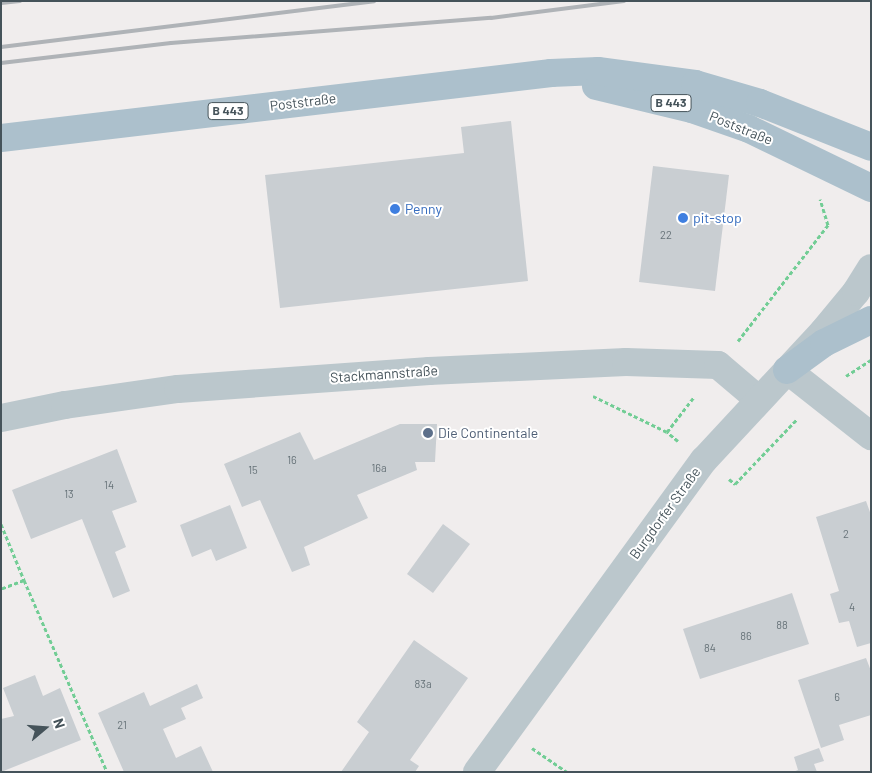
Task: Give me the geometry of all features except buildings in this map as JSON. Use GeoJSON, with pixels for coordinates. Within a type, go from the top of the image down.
{"type":"FeatureCollection","features":[{"type":"Feature","properties":{"kind":"main road","name":"Poststraße"},"geometry":{"type":"LineString","coordinates":[[1,138],[455,84],[580,72],[651,76],[695,84],[760,103],[871,147]]}},
{"type":"Feature","properties":{"kind":"main road","name":"Poststraße"},"geometry":{"type":"LineString","coordinates":[[455,84],[550,82],[596,86],[646,97],[749,129],[826,168],[871,188]]}},
{"type":"Feature","properties":{"kind":"main road"},"geometry":{"type":"LineString","coordinates":[[787,370],[824,343],[871,320]]}},
{"type":"Feature","properties":{"kind":"street","name":"Burgdorfer Straße"},"geometry":{"type":"LineString","coordinates":[[477,772],[704,460],[856,292],[871,268]]}},
{"type":"Feature","properties":{"kind":"street","name":"Stackmannstraße"},"geometry":{"type":"LineString","coordinates":[[1,418],[65,405],[178,389],[429,371],[626,362],[718,365]]}},
{"type":"Feature","properties":{"kind":"street"},"geometry":{"type":"LineString","coordinates":[[718,365],[758,399]]}},
{"type":"Feature","properties":{"kind":"street"},"geometry":{"type":"LineString","coordinates":[[787,370],[871,436]]}},
{"type":"Feature","properties":{"kind":"path"},"geometry":{"type":"LineString","coordinates":[[667,432],[828,225],[818,190],[826,168]]}},
{"type":"Feature","properties":{"kind":"path"},"geometry":{"type":"LineString","coordinates":[[588,394],[667,432],[735,484],[821,396],[871,360]]}},
{"type":"Feature","properties":{"kind":"path"},"geometry":{"type":"LineString","coordinates":[[1,524],[107,772]]}},
{"type":"Feature","properties":{"kind":"path"},"geometry":{"type":"LineString","coordinates":[[1,589],[24,580]]}},
{"type":"Feature","properties":{"kind":"path"},"geometry":{"type":"LineString","coordinates":[[507,730],[567,772]]}},
{"type":"Feature","properties":{"kind":"railway"},"geometry":{"type":"LineString","coordinates":[[1,3],[20,1]]}},
{"type":"Feature","properties":{"kind":"railway"},"geometry":{"type":"LineString","coordinates":[[1,47],[374,1]]}},
{"type":"Feature","properties":{"kind":"railway"},"geometry":{"type":"LineString","coordinates":[[1,63],[171,43],[491,18],[624,1]]}},
{"type":"Feature","properties":{"kind":"place","name":"Penny"},"geometry":{"type":"Point","coordinates":[395,209]}},
{"type":"Feature","properties":{"kind":"place","name":"pit-stop"},"geometry":{"type":"Point","coordinates":[683,218]}},
{"type":"Feature","properties":{"kind":"place","name":"Die Continentale"},"geometry":{"type":"Point","coordinates":[428,433]}}]}
